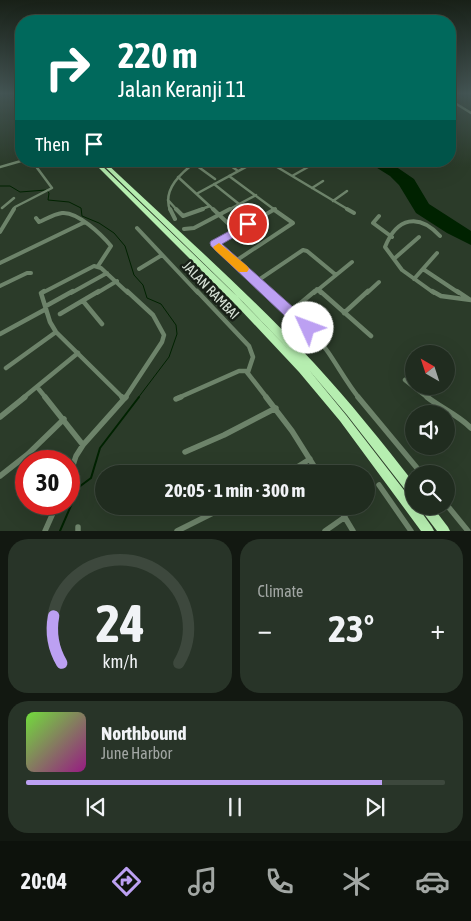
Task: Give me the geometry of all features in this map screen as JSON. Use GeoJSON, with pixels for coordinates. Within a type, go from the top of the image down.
{"type":"FeatureCollection","features":[{"type":"Feature","properties":{"kind":"highway"},"geometry":{"type":"LineString","coordinates":[[100,167],[235,299],[308,376],[358,437],[428,531]]}},
{"type":"Feature","properties":{"kind":"highway"},"geometry":{"type":"LineString","coordinates":[[107,167],[236,289],[310,366],[361,424],[405,480]]}},
{"type":"Feature","properties":{"kind":"highway"},"geometry":{"type":"LineString","coordinates":[[432,515],[444,531]]}},
{"type":"Feature","properties":{"kind":"street"},"geometry":{"type":"LineString","coordinates":[[0,167],[15,162]]}},
{"type":"Feature","properties":{"kind":"street"},"geometry":{"type":"LineString","coordinates":[[1,208],[13,208],[52,187],[37,167]]}},
{"type":"Feature","properties":{"kind":"street"},"geometry":{"type":"LineString","coordinates":[[175,219],[168,200],[178,177],[189,167]]}},
{"type":"Feature","properties":{"kind":"street"},"geometry":{"type":"LineString","coordinates":[[201,167],[215,179]]}},
{"type":"Feature","properties":{"kind":"street"},"geometry":{"type":"LineString","coordinates":[[232,167],[238,171]]}},
{"type":"Feature","properties":{"kind":"street"},"geometry":{"type":"LineString","coordinates":[[198,193],[246,167]]}},
{"type":"Feature","properties":{"kind":"street"},"geometry":{"type":"LineString","coordinates":[[276,167],[354,213]]}},
{"type":"Feature","properties":{"kind":"street"},"geometry":{"type":"LineString","coordinates":[[292,176],[308,167]]}},
{"type":"Feature","properties":{"kind":"street"},"geometry":{"type":"LineString","coordinates":[[229,176],[293,222],[234,262]]}},
{"type":"Feature","properties":{"kind":"street"},"geometry":{"type":"LineString","coordinates":[[178,177],[198,193],[218,215],[236,230]]}},
{"type":"Feature","properties":{"kind":"street"},"geometry":{"type":"LineString","coordinates":[[312,188],[323,181]]}},
{"type":"Feature","properties":{"kind":"street"},"geometry":{"type":"LineString","coordinates":[[214,184],[239,204]]}},
{"type":"Feature","properties":{"kind":"street"},"geometry":{"type":"LineString","coordinates":[[333,201],[347,191]]}},
{"type":"Feature","properties":{"kind":"street"},"geometry":{"type":"LineString","coordinates":[[184,230],[194,228],[256,195]]}},
{"type":"Feature","properties":{"kind":"street"},"geometry":{"type":"LineString","coordinates":[[1,208],[14,198]]}},
{"type":"Feature","properties":{"kind":"street"},"geometry":{"type":"LineString","coordinates":[[168,200],[184,216],[210,206]]}},
{"type":"Feature","properties":{"kind":"street"},"geometry":{"type":"LineString","coordinates":[[0,232],[13,208]]}},
{"type":"Feature","properties":{"kind":"street"},"geometry":{"type":"LineString","coordinates":[[275,209],[236,230],[215,244],[257,281],[320,342],[345,381],[415,465]]}},
{"type":"Feature","properties":{"kind":"street"},"geometry":{"type":"LineString","coordinates":[[36,218],[39,222],[64,213],[85,222],[112,246],[98,266]]}},
{"type":"Feature","properties":{"kind":"street"},"geometry":{"type":"LineString","coordinates":[[379,216],[372,223],[392,237]]}},
{"type":"Feature","properties":{"kind":"street"},"geometry":{"type":"LineString","coordinates":[[440,236],[429,224],[412,220],[401,225],[384,248],[395,258],[399,266],[438,295],[470,298]]}},
{"type":"Feature","properties":{"kind":"street"},"geometry":{"type":"LineString","coordinates":[[0,263],[85,222]]}},
{"type":"Feature","properties":{"kind":"street","name":"JALAN RAMBAI"},"geometry":{"type":"LineString","coordinates":[[136,228],[249,346],[254,357],[248,372]]}},
{"type":"Feature","properties":{"kind":"street"},"geometry":{"type":"LineString","coordinates":[[395,258],[419,237]]}},
{"type":"Feature","properties":{"kind":"street"},"geometry":{"type":"LineString","coordinates":[[257,281],[302,251],[307,251],[336,275]]}},
{"type":"Feature","properties":{"kind":"street"},"geometry":{"type":"LineString","coordinates":[[414,279],[437,253]]}},
{"type":"Feature","properties":{"kind":"street"},"geometry":{"type":"LineString","coordinates":[[139,269],[162,255]]}},
{"type":"Feature","properties":{"kind":"street"},"geometry":{"type":"LineString","coordinates":[[290,312],[352,262]]}},
{"type":"Feature","properties":{"kind":"street"},"geometry":{"type":"LineString","coordinates":[[80,450],[124,399],[162,342],[164,335],[153,315],[117,281],[98,266],[90,267],[41,294],[56,332],[124,399]]}},
{"type":"Feature","properties":{"kind":"street"},"geometry":{"type":"LineString","coordinates":[[423,269],[470,298]]}},
{"type":"Feature","properties":{"kind":"street"},"geometry":{"type":"LineString","coordinates":[[0,286],[27,273],[31,273]]}},
{"type":"Feature","properties":{"kind":"street"},"geometry":{"type":"LineString","coordinates":[[0,334],[107,273]]}},
{"type":"Feature","properties":{"kind":"street"},"geometry":{"type":"LineString","coordinates":[[60,314],[117,281]]}},
{"type":"Feature","properties":{"kind":"street"},"geometry":{"type":"LineString","coordinates":[[344,313],[379,282]]}},
{"type":"Feature","properties":{"kind":"street"},"geometry":{"type":"LineString","coordinates":[[317,289],[371,336]]}},
{"type":"Feature","properties":{"kind":"street"},"geometry":{"type":"LineString","coordinates":[[83,301],[102,324]]}},
{"type":"Feature","properties":{"kind":"street"},"geometry":{"type":"LineString","coordinates":[[6,368],[56,332]]}},
{"type":"Feature","properties":{"kind":"street"},"geometry":{"type":"LineString","coordinates":[[0,417],[78,353]]}},
{"type":"Feature","properties":{"kind":"street"},"geometry":{"type":"LineString","coordinates":[[176,399],[244,370],[248,372],[276,408],[313,465]]}},
{"type":"Feature","properties":{"kind":"street"},"geometry":{"type":"LineString","coordinates":[[37,387],[83,445]]}},
{"type":"Feature","properties":{"kind":"street"},"geometry":{"type":"LineString","coordinates":[[424,395],[440,407],[462,419],[471,428]]}},
{"type":"Feature","properties":{"kind":"street"},"geometry":{"type":"LineString","coordinates":[[185,452],[224,435],[276,408]]}},
{"type":"Feature","properties":{"kind":"street"},"geometry":{"type":"LineString","coordinates":[[0,476],[28,454],[64,419]]}},
{"type":"Feature","properties":{"kind":"street"},"geometry":{"type":"LineString","coordinates":[[301,465],[310,460]]}},
{"type":"Feature","properties":{"kind":"street"},"geometry":{"type":"LineString","coordinates":[[379,485],[411,531]]}},
{"type":"Feature","properties":{"kind":"street"},"geometry":{"type":"LineString","coordinates":[[45,531],[52,515]]}},
{"type":"Feature","properties":{"kind":"street"},"geometry":{"type":"LineString","coordinates":[[177,531],[209,515]]}},
{"type":"Feature","properties":{"kind":"street"},"geometry":{"type":"LineString","coordinates":[[455,515],[468,531]]}},
{"type":"Feature","properties":{"kind":"street"},"geometry":{"type":"LineString","coordinates":[[325,531],[345,517],[353,531]]}},
{"type":"Feature","properties":{"kind":"shaded area"},"geometry":{"type":"Polygon","coordinates":[[[376,167],[396,167],[414,179],[429,204],[471,231],[471,245],[447,233],[416,213],[399,185],[390,176],[376,167]]]}},
{"type":"Feature","properties":{"kind":"waterway"},"geometry":{"type":"LineString","coordinates":[[0,186],[10,186],[20,192],[46,190],[49,193],[48,200],[69,202],[81,208],[82,216],[99,223],[114,233],[125,246],[134,275],[143,285],[147,298],[161,304],[176,325],[177,334],[169,357],[138,398]]}},
{"type":"Feature","properties":{"kind":"waterway"},"geometry":{"type":"LineString","coordinates":[[60,531],[79,487],[91,478],[100,448],[139,397]]}},
{"type":"Feature","properties":{"kind":"slow traffic"},"geometry":{"type":"LineString","coordinates":[[219,247],[243,269]]}},
{"type":"Feature","properties":{"kind":"route"},"geometry":{"type":"LineString","coordinates":[[248,224],[215,243],[308,328]]}}]}
